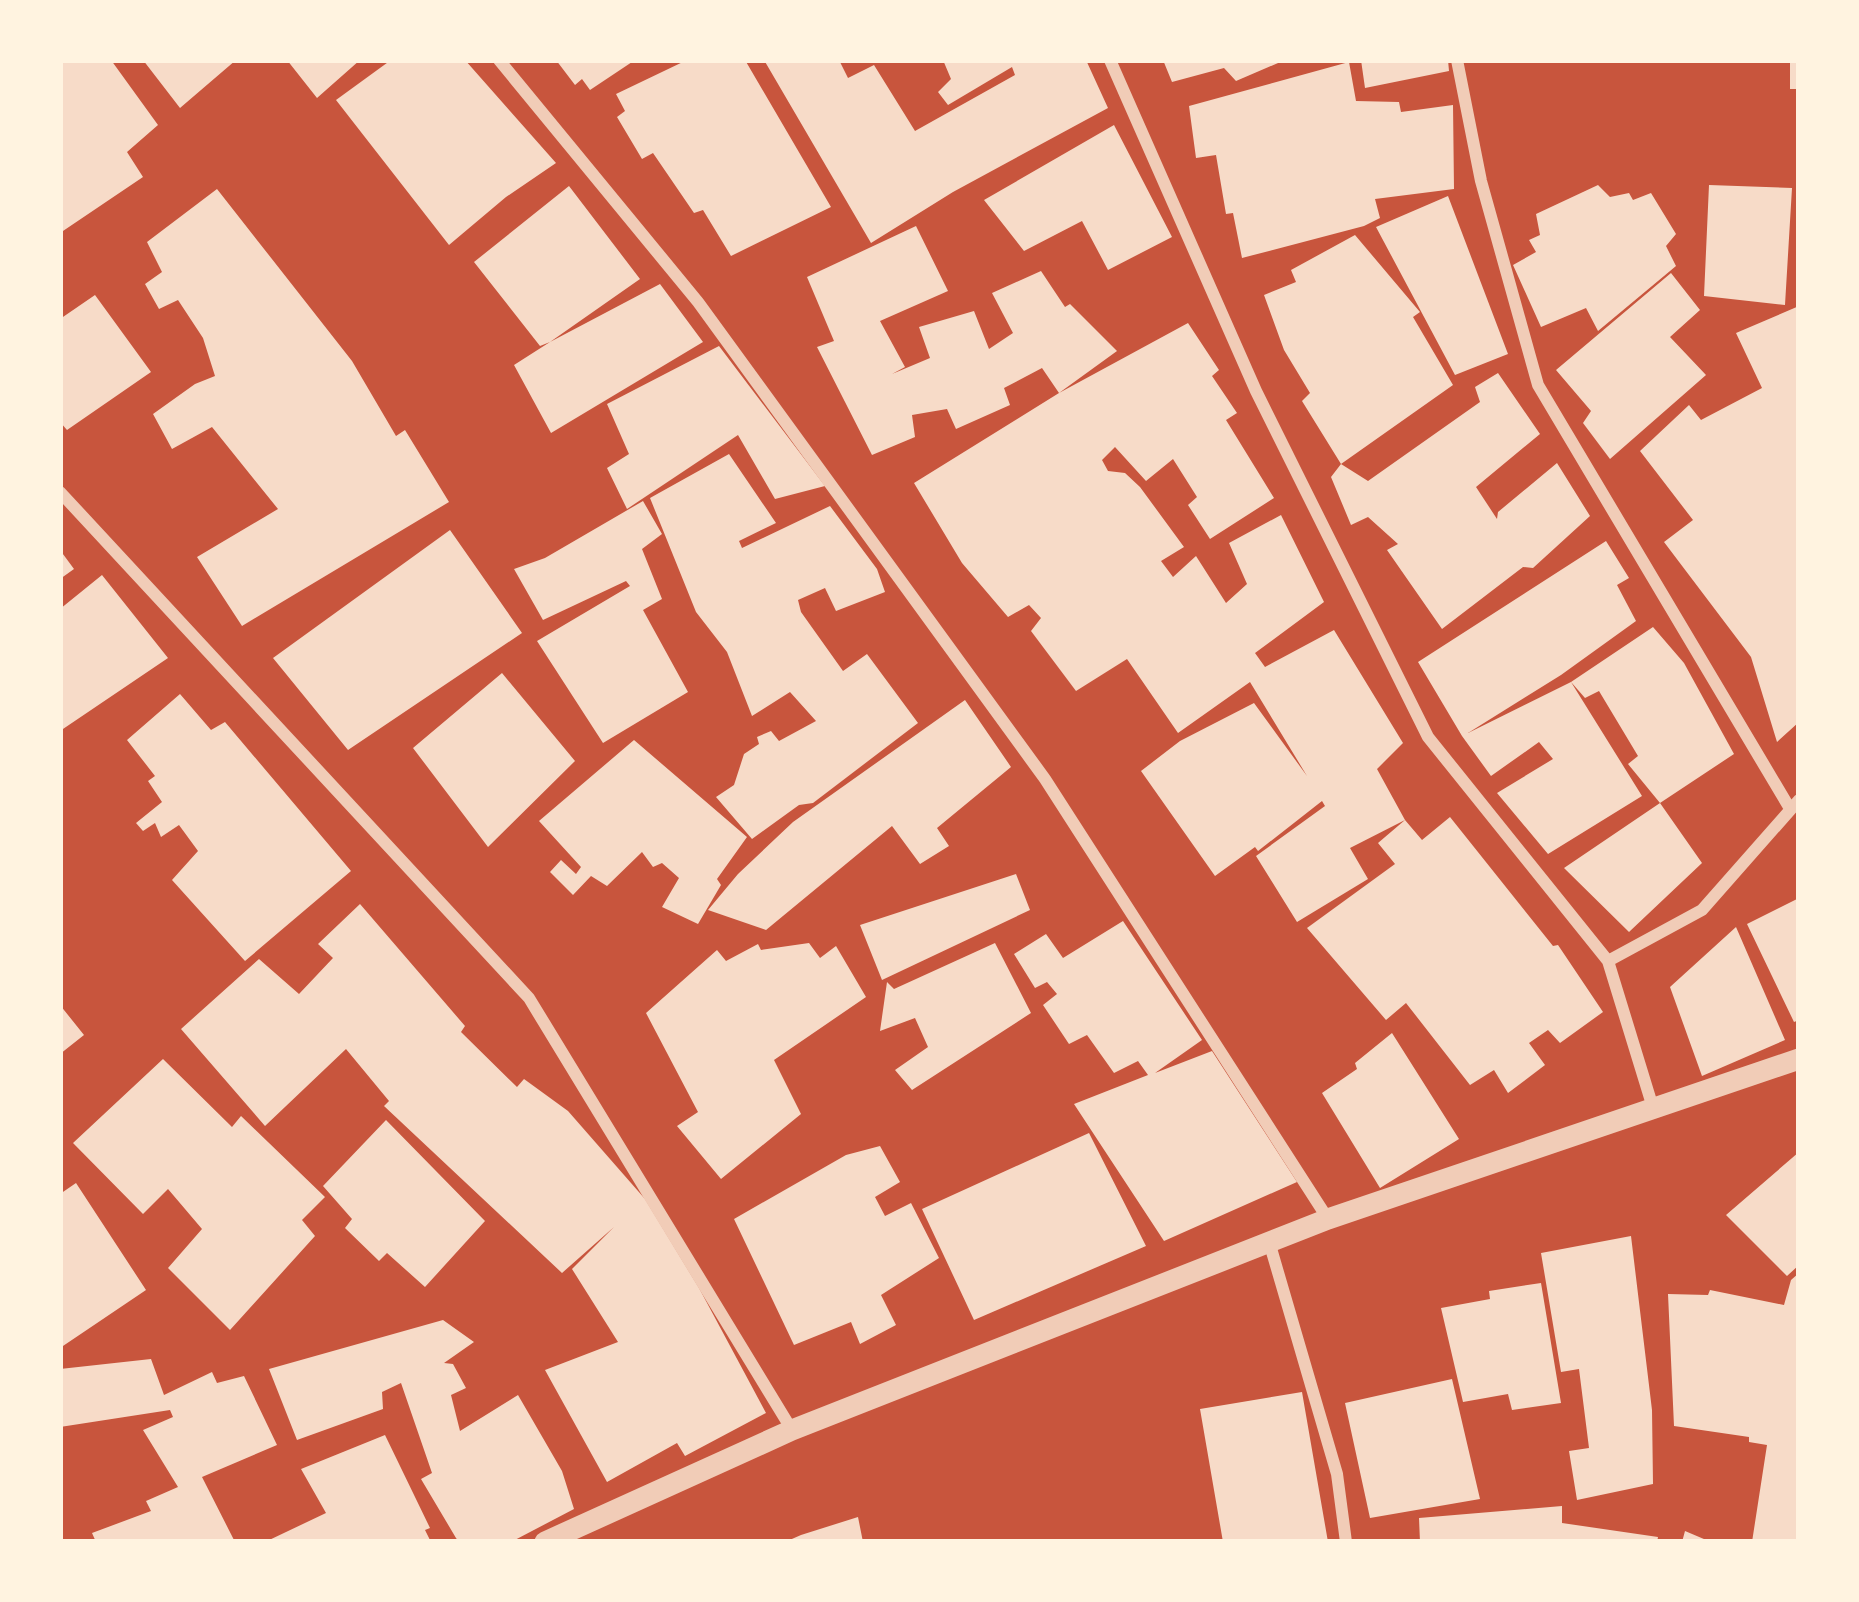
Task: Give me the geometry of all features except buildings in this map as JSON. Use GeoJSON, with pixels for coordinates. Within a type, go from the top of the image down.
{"type":"FeatureCollection","features":[{"type":"Feature","properties":{"kind":"street"},"geometry":{"type":"LineString","coordinates":[[499,60],[698,302],[1045,778],[1328,1219]]}},
{"type":"Feature","properties":{"kind":"street"},"geometry":{"type":"LineString","coordinates":[[1110,60],[1256,391],[1428,737],[1608,961],[1654,1111]]}},
{"type":"Feature","properties":{"kind":"street"},"geometry":{"type":"LineString","coordinates":[[1457,60],[1481,181],[1538,385],[1794,804],[1702,910],[1608,961]]}},
{"type":"Feature","properties":{"kind":"street"},"geometry":{"type":"LineString","coordinates":[[60,492],[529,998],[792,1430]]}},
{"type":"Feature","properties":{"kind":"street"},"geometry":{"type":"LineString","coordinates":[[545,1542],[792,1430],[1328,1219],[1799,1059]]}},
{"type":"Feature","properties":{"kind":"street"},"geometry":{"type":"LineString","coordinates":[[1270,1245],[1337,1474],[1346,1542]]}}]}
